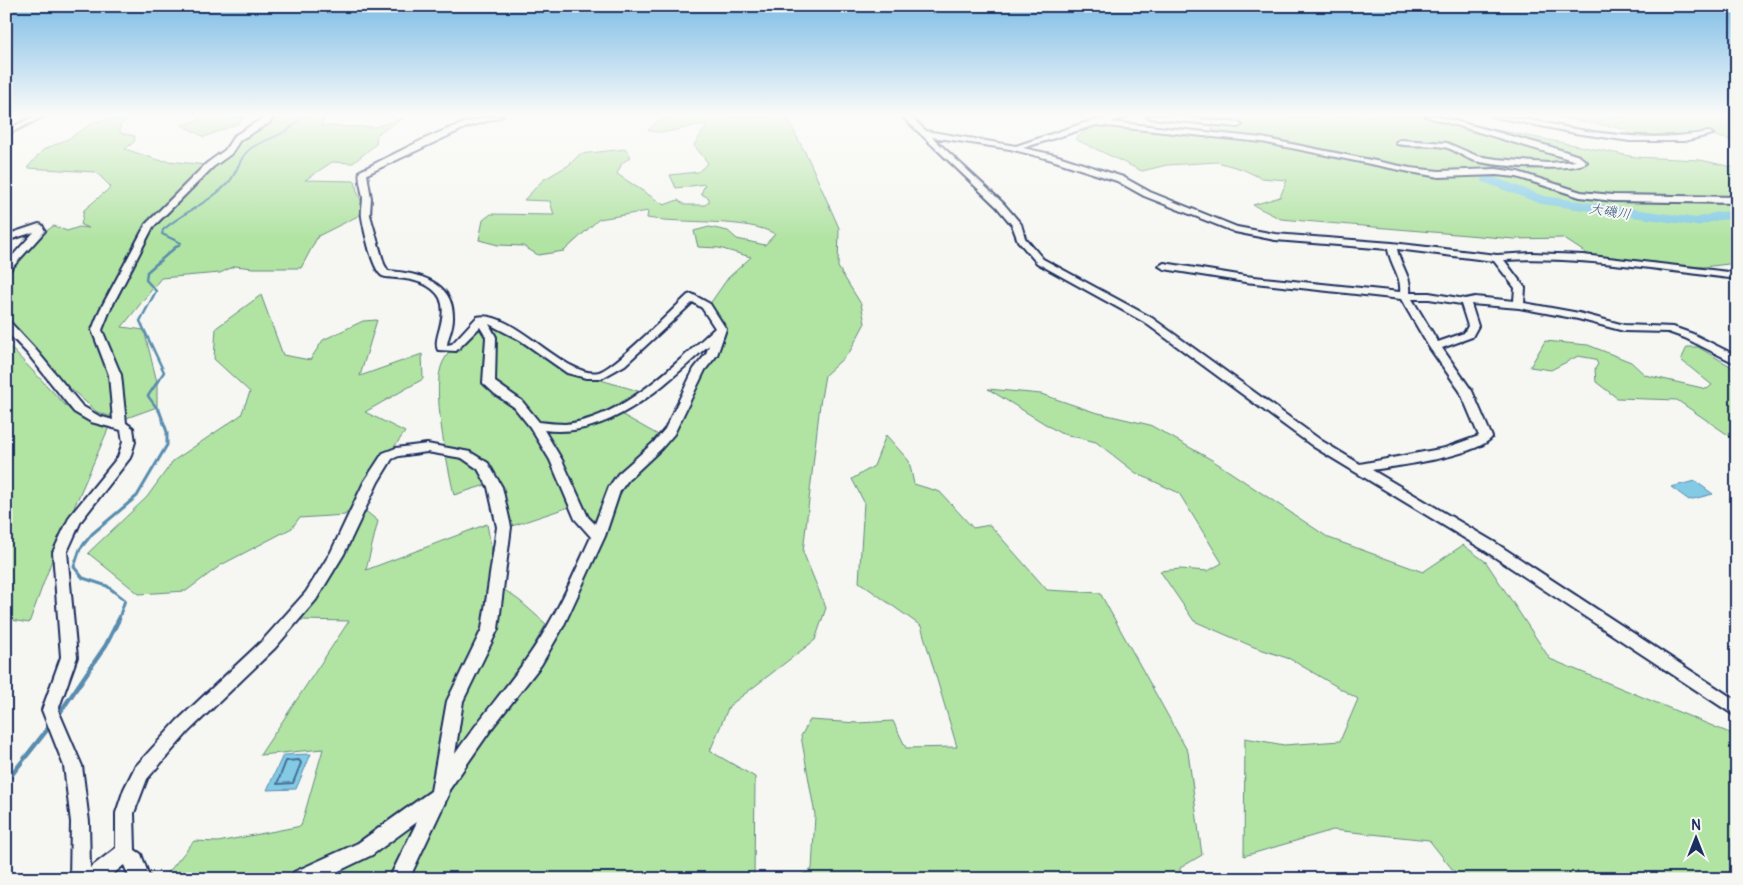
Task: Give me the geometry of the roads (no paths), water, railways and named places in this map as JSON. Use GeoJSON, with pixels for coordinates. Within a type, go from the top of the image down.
{"type":"FeatureCollection","features":[{"type":"Feature","properties":{"kind":"street"},"geometry":{"type":"LineString","coordinates":[[120,424],[115,375],[98,330],[105,310],[149,226],[210,165],[221,157]]}},
{"type":"Feature","properties":{"kind":"street"},"geometry":{"type":"LineString","coordinates":[[396,157],[363,173],[367,198],[366,215],[379,264],[385,274],[402,275],[423,280],[433,285],[445,296],[448,306],[448,321],[442,348],[452,349],[482,319]]}},
{"type":"Feature","properties":{"kind":"street"},"geometry":{"type":"LineString","coordinates":[[950,157],[1000,205],[1016,224],[1021,239],[1040,261],[1148,320],[1318,444],[1488,546],[1737,710]]}},
{"type":"Feature","properties":{"kind":"street"},"geometry":{"type":"LineString","coordinates":[[1053,157],[1103,173],[1147,194],[1235,229],[1275,237],[1392,246],[1497,258],[1531,256],[1583,258],[1737,276]]}},
{"type":"Feature","properties":{"kind":"street"},"geometry":{"type":"LineString","coordinates":[[1352,157],[1439,174],[1496,172],[1518,176],[1580,194],[1613,198],[1737,200]]}},
{"type":"Feature","properties":{"kind":"street"},"geometry":{"type":"LineString","coordinates":[[1473,157],[1492,161],[1556,165],[1583,162],[1574,157]]}},
{"type":"Feature","properties":{"kind":"street"},"geometry":{"type":"LineString","coordinates":[[6,238],[40,227],[40,230],[6,269]]}},
{"type":"Feature","properties":{"kind":"street"},"geometry":{"type":"LineString","coordinates":[[1359,468],[1453,450],[1480,442],[1486,437],[1466,391],[1435,347],[1405,296],[1406,285],[1394,258],[1392,246]]}},
{"type":"Feature","properties":{"kind":"street"},"geometry":{"type":"LineString","coordinates":[[1497,258],[1520,288],[1519,305]]}},
{"type":"Feature","properties":{"kind":"street"},"geometry":{"type":"LineString","coordinates":[[1164,266],[1245,279],[1405,296],[1429,296],[1465,302],[1476,300],[1519,305],[1579,316],[1624,328],[1669,329],[1689,336],[1737,361]]}},
{"type":"Feature","properties":{"kind":"street"},"geometry":{"type":"LineString","coordinates":[[482,319],[492,321],[524,338],[571,371],[586,375],[602,375],[621,363],[692,297],[706,306],[722,329]]}},
{"type":"Feature","properties":{"kind":"street"},"geometry":{"type":"LineString","coordinates":[[1435,347],[1468,335],[1473,326],[1465,302]]}},
{"type":"Feature","properties":{"kind":"street"},"geometry":{"type":"LineString","coordinates":[[482,319],[491,337],[489,383],[518,404],[535,425],[556,460],[582,519],[598,536]]}},
{"type":"Feature","properties":{"kind":"street"},"geometry":{"type":"LineString","coordinates":[[6,324],[32,352],[78,410],[95,419],[120,424],[127,428],[129,442],[124,458],[75,519],[60,552],[69,657],[50,710],[73,766],[80,822],[80,879]]}},
{"type":"Feature","properties":{"kind":"street"},"geometry":{"type":"LineString","coordinates":[[535,425],[567,428],[606,418],[637,400],[722,329]]}},
{"type":"Feature","properties":{"kind":"street"},"geometry":{"type":"LineString","coordinates":[[398,879],[441,791],[486,723],[524,675],[558,623],[598,536],[614,490],[622,477],[657,446],[670,431],[700,369],[711,355],[722,329]]}},
{"type":"Feature","properties":{"kind":"street"},"geometry":{"type":"LineString","coordinates":[[140,879],[134,862],[126,852],[125,813],[133,788],[141,773],[183,726],[269,644],[311,596],[337,554],[371,482],[387,456],[414,448],[443,449],[466,455],[483,466],[495,487],[504,528],[490,629],[455,701],[441,791],[365,849],[302,879]]}},
{"type":"Feature","properties":{"kind":"street"},"geometry":{"type":"LineString","coordinates":[[91,879],[126,852]]}},
{"type":"Feature","properties":{"kind":"water"},"geometry":{"type":"Polygon","coordinates":[[[1695,481],[1713,494],[1689,500],[1671,487],[1695,481]]]}},
{"type":"Feature","properties":{"kind":"water"},"geometry":{"type":"Polygon","coordinates":[[[311,754],[296,789],[267,790],[283,755],[311,754]]]}},
{"type":"Feature","properties":{"kind":"waterway"},"geometry":{"type":"LineString","coordinates":[[177,247],[181,243],[162,234],[163,230],[222,189],[232,178],[242,157]]}},
{"type":"Feature","properties":{"kind":"waterway","name":"大磯川"},"geometry":{"type":"LineString","coordinates":[[1488,179],[1541,200],[1620,210],[1673,220],[1697,222],[1717,216],[1737,215]]}},
{"type":"Feature","properties":{"kind":"waterway"},"geometry":{"type":"LineString","coordinates":[[159,411],[148,396],[164,372],[140,321],[156,291],[146,280],[147,272],[178,245]]}},
{"type":"Feature","properties":{"kind":"waterway"},"geometry":{"type":"LineString","coordinates":[[118,621],[125,600],[107,586],[83,578],[74,567],[80,549],[92,534],[137,496],[167,445],[167,432],[159,410]]}},
{"type":"Feature","properties":{"kind":"waterway"},"geometry":{"type":"LineString","coordinates":[[57,717],[106,645],[118,621]]}},
{"type":"Feature","properties":{"kind":"waterway"},"geometry":{"type":"LineString","coordinates":[[6,782],[50,726]]}}]}
